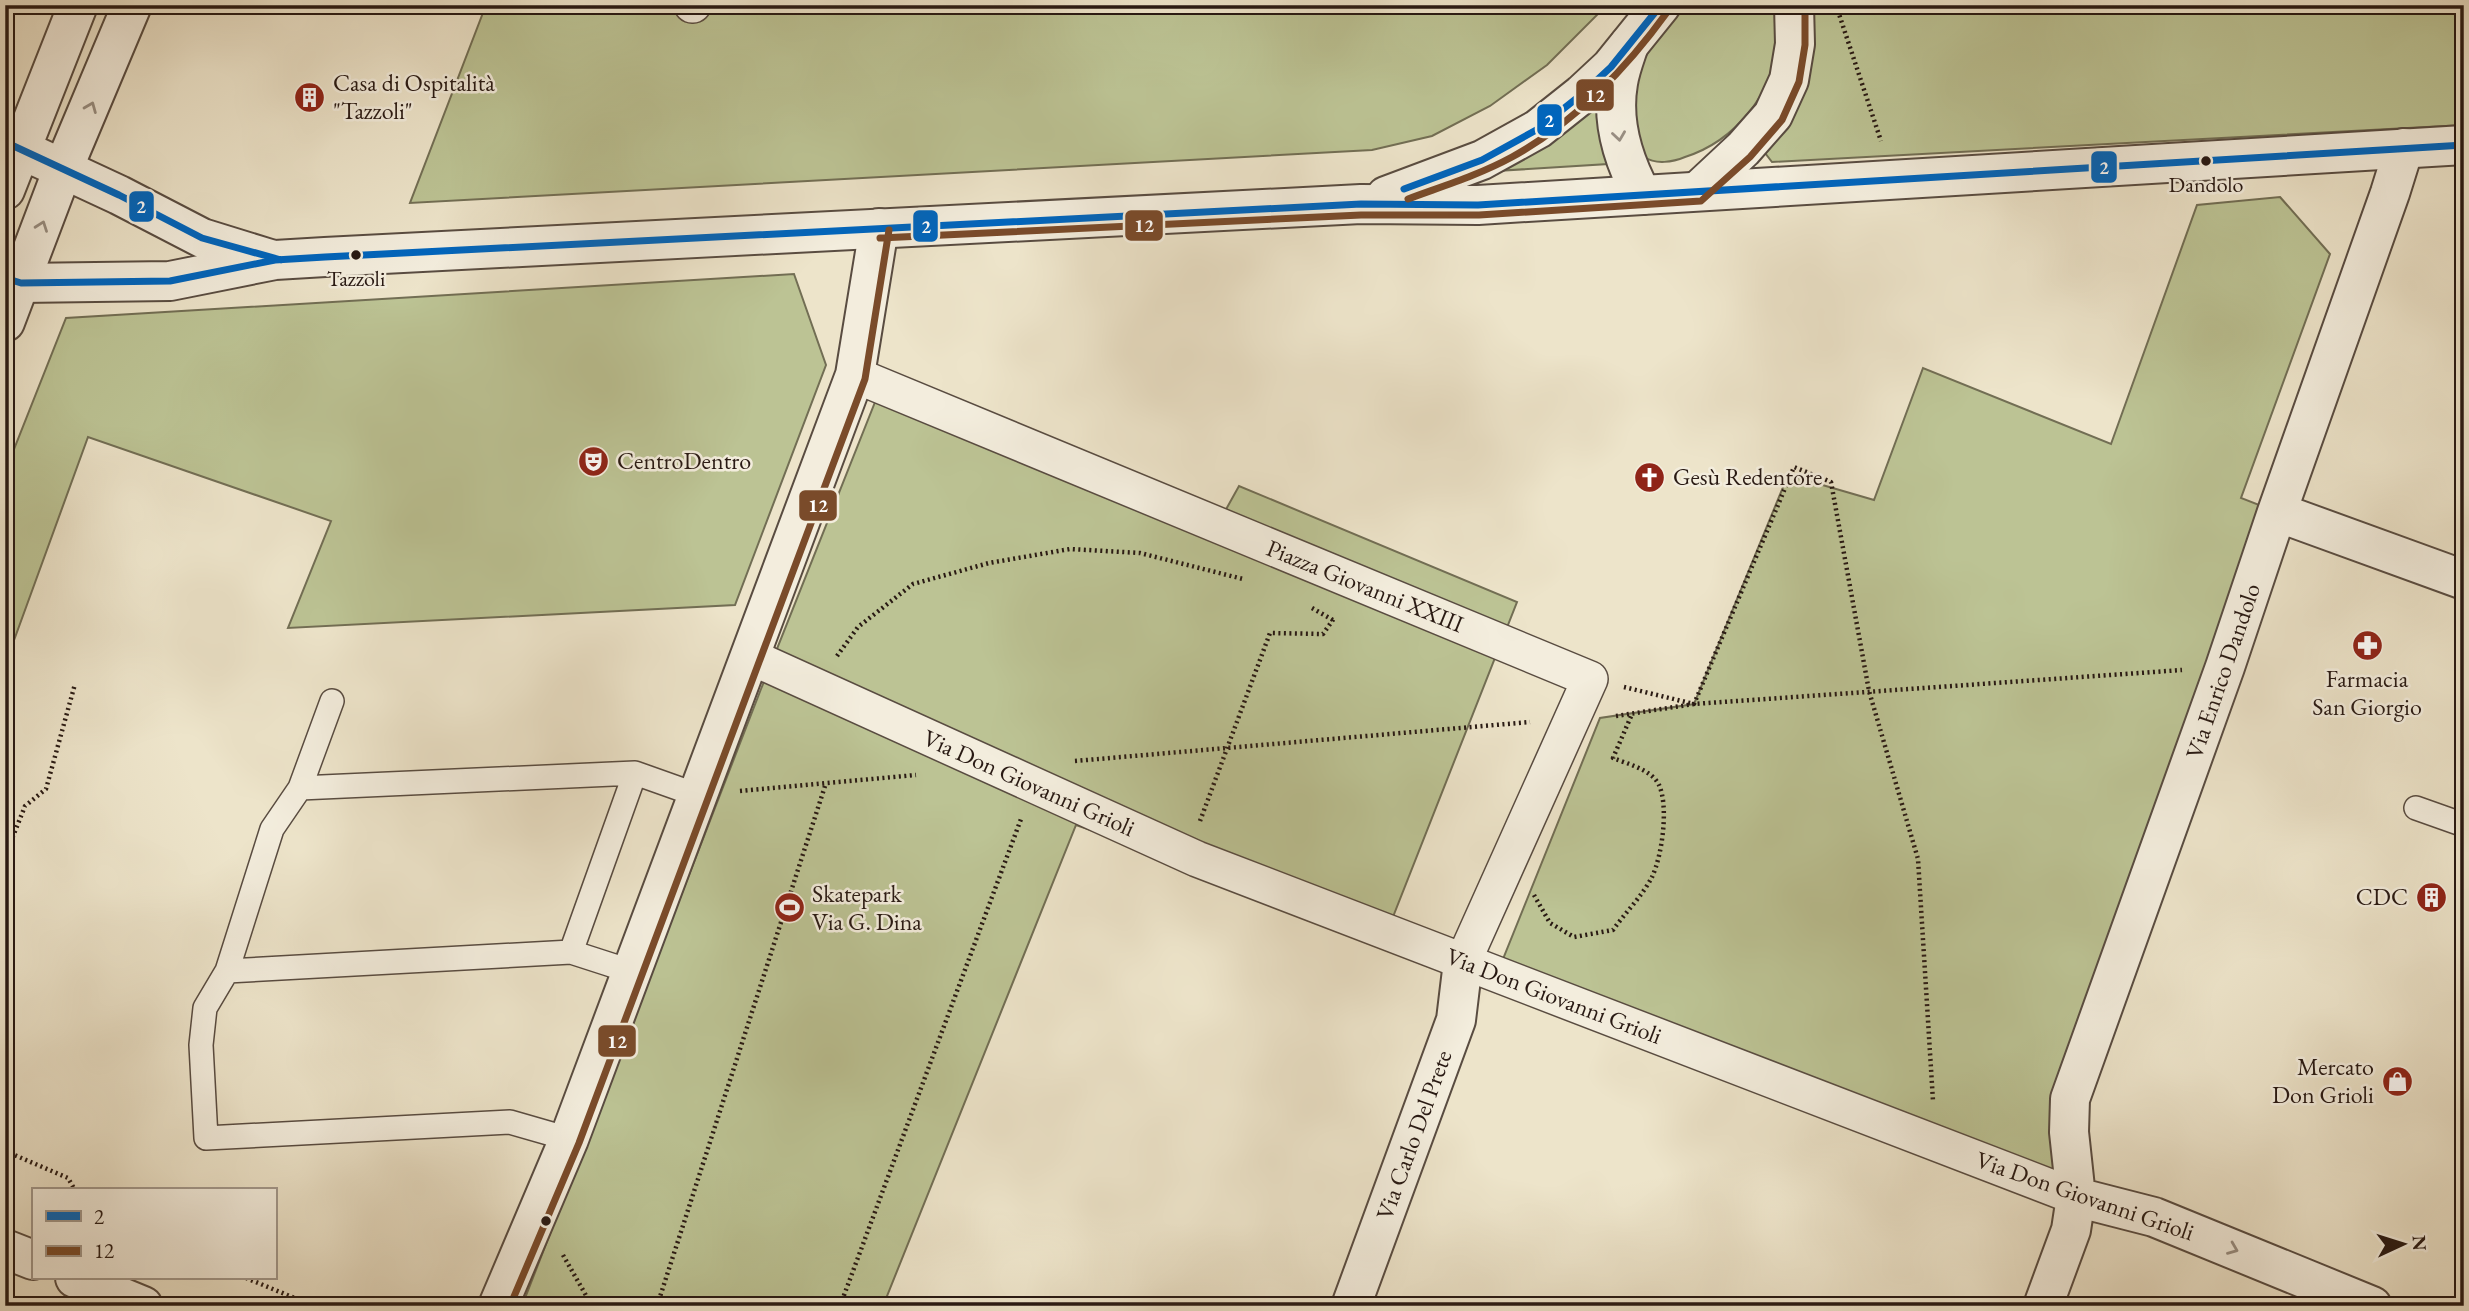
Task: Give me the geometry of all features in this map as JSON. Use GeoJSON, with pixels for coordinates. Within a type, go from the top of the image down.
{"type":"FeatureCollection","features":[{"type":"Feature","properties":{"kind":"street"},"geometry":{"type":"LineString","coordinates":[[5,190],[13,146],[78,5]]}},
{"type":"Feature","properties":{"kind":"street"},"geometry":{"type":"LineString","coordinates":[[5,322],[13,281],[132,5]]}},
{"type":"Feature","properties":{"kind":"street"},"geometry":{"type":"LineString","coordinates":[[1698,191],[1743,149],[1773,115],[1789,80],[1795,44],[1794,5]]}},
{"type":"Feature","properties":{"kind":"street"},"geometry":{"type":"LineString","coordinates":[[1360,204],[1482,160],[1538,129],[1611,67],[1660,6]]}},
{"type":"Feature","properties":{"kind":"street"},"geometry":{"type":"LineString","coordinates":[[1629,45],[1618,83],[1617,117],[1627,167],[1642,195]]}},
{"type":"Feature","properties":{"kind":"street"},"geometry":{"type":"LineString","coordinates":[[13,281],[170,281],[275,260],[1360,204],[1478,205],[2464,145]]}},
{"type":"Feature","properties":{"kind":"street"},"geometry":{"type":"LineString","coordinates":[[13,146],[202,238],[275,260]]}},
{"type":"Feature","properties":{"kind":"street","name":"Via Enrico Dandolo"},"geometry":{"type":"LineString","coordinates":[[2043,1306],[2071,1230],[2076,1196],[2069,1132],[2070,1099],[2225,667],[2404,148]]}},
{"type":"Feature","properties":{"kind":"street"},"geometry":{"type":"LineString","coordinates":[[498,1306],[569,1139],[855,375],[879,228]]}},
{"type":"Feature","properties":{"kind":"street","name":"Piazza Giovanni XXIII"},"geometry":{"type":"LineString","coordinates":[[855,375],[1590,679]]}},
{"type":"Feature","properties":{"kind":"street"},"geometry":{"type":"LineString","coordinates":[[2277,512],[2464,580]]}},
{"type":"Feature","properties":{"kind":"street","name":"Via Don Giovanni Grioli"},"geometry":{"type":"LineString","coordinates":[[749,656],[1187,855],[2076,1196],[2154,1217],[2372,1306]]}},
{"type":"Feature","properties":{"kind":"street"},"geometry":{"type":"LineString","coordinates":[[1463,962],[1590,679]]}},
{"type":"Feature","properties":{"kind":"street","name":"Via Carlo Del Prete"},"geometry":{"type":"LineString","coordinates":[[1351,1306],[1456,1020],[1463,962]]}},
{"type":"Feature","properties":{"kind":"street"},"geometry":{"type":"LineString","coordinates":[[5,1249],[32,1260]]}},
{"type":"Feature","properties":{"kind":"street"},"geometry":{"type":"LineString","coordinates":[[80,1280],[143,1306]]}},
{"type":"Feature","properties":{"kind":"lane"},"geometry":{"type":"LineString","coordinates":[[332,701],[300,789],[272,829],[227,971],[205,1008],[201,1045],[206,1138],[510,1122],[569,1139]]}},
{"type":"Feature","properties":{"kind":"lane"},"geometry":{"type":"LineString","coordinates":[[300,789],[635,774],[697,795]]}},
{"type":"Feature","properties":{"kind":"lane"},"geometry":{"type":"LineString","coordinates":[[571,952],[635,774]]}},
{"type":"Feature","properties":{"kind":"lane"},"geometry":{"type":"LineString","coordinates":[[2416,808],[2464,825]]}},
{"type":"Feature","properties":{"kind":"lane"},"geometry":{"type":"LineString","coordinates":[[227,971],[571,952],[633,972]]}},
{"type":"Feature","properties":{"kind":"path"},"geometry":{"type":"LineString","coordinates":[[1836,5],[1886,156],[1886,179]]}},
{"type":"Feature","properties":{"kind":"path"},"geometry":{"type":"LineString","coordinates":[[1694,704],[1794,467],[1831,482],[1869,691],[1918,859],[1936,1143]]}},
{"type":"Feature","properties":{"kind":"path"},"geometry":{"type":"LineString","coordinates":[[815,686],[858,627],[913,584],[989,563],[1070,549],[1140,553],[1253,582]]}},
{"type":"Feature","properties":{"kind":"path"},"geometry":{"type":"LineString","coordinates":[[1187,855],[1270,632],[1323,634],[1356,583]]}},
{"type":"Feature","properties":{"kind":"path"},"geometry":{"type":"LineString","coordinates":[[1311,607],[1333,620]]}},
{"type":"Feature","properties":{"kind":"path"},"geometry":{"type":"LineString","coordinates":[[1063,762],[1471,726],[1571,720],[1694,704],[2225,667]]}},
{"type":"Feature","properties":{"kind":"path"},"geometry":{"type":"LineString","coordinates":[[1590,679],[1694,704]]}},
{"type":"Feature","properties":{"kind":"path"},"geometry":{"type":"LineString","coordinates":[[5,864],[8,849],[26,806],[46,789],[75,684]]}},
{"type":"Feature","properties":{"kind":"path"},"geometry":{"type":"LineString","coordinates":[[1507,865],[1527,883],[1550,923],[1574,937],[1613,930],[1652,877],[1662,838],[1663,804],[1659,784],[1639,768],[1613,758],[1632,713]]}},
{"type":"Feature","properties":{"kind":"path"},"geometry":{"type":"LineString","coordinates":[[697,795],[917,775]]}},
{"type":"Feature","properties":{"kind":"path"},"geometry":{"type":"LineString","coordinates":[[657,1306],[827,783]]}},
{"type":"Feature","properties":{"kind":"path"},"geometry":{"type":"LineString","coordinates":[[840,1306],[1034,785]]}},
{"type":"Feature","properties":{"kind":"path"},"geometry":{"type":"LineString","coordinates":[[5,1152],[68,1178],[74,1188]]}},
{"type":"Feature","properties":{"kind":"path"},"geometry":{"type":"LineString","coordinates":[[538,1211],[592,1306]]}},
{"type":"Feature","properties":{"kind":"path"},"geometry":{"type":"LineString","coordinates":[[251,1280],[314,1306]]}},
{"type":"Feature","properties":{"kind":"green space"},"geometry":{"type":"Polygon","coordinates":[[[486,5],[1603,5],[1598,14],[1547,65],[1490,106],[1432,136],[1372,150],[410,203],[486,5]]]}},
{"type":"Feature","properties":{"kind":"green space"},"geometry":{"type":"Polygon","coordinates":[[[1683,5],[1776,5],[1778,43],[1768,81],[1748,114],[1735,128],[1703,150],[1675,160],[1654,161],[1644,157],[1635,139],[1632,110],[1637,68],[1639,59],[1652,38],[1683,5]]]}},
{"type":"Feature","properties":{"kind":"green space"},"geometry":{"type":"Polygon","coordinates":[[[1807,5],[2464,5],[2464,125],[1772,162],[1762,149],[1807,5]]]}},
{"type":"Feature","properties":{"kind":"green space"},"geometry":{"type":"Polygon","coordinates":[[[1597,100],[1608,164],[1496,171],[1597,100]]]}},
{"type":"Feature","properties":{"kind":"green space"},"geometry":{"type":"Polygon","coordinates":[[[2280,197],[2330,254],[2241,498],[2277,512],[2070,1099],[2076,1197],[1497,974],[1600,718],[1694,704],[1788,475],[1874,500],[1923,368],[2111,444],[2197,205],[2280,197]]]}},
{"type":"Feature","properties":{"kind":"green space"},"geometry":{"type":"Polygon","coordinates":[[[794,274],[826,365],[735,605],[288,628],[331,521],[88,437],[13,643],[5,640],[5,472],[66,318],[794,274]]]}},
{"type":"Feature","properties":{"kind":"green space"},"geometry":{"type":"Polygon","coordinates":[[[885,377],[1224,513],[1239,486],[1517,602],[1387,932],[1076,825],[883,1306],[522,1306],[761,689],[885,377]]]}},
{"type":"Feature","properties":{"kind":"transit line","name":"2"},"geometry":{"type":"LineString","coordinates":[[1404,189],[1482,160],[1538,129],[1611,67],[1661,5]]}},
{"type":"Feature","properties":{"kind":"transit line","name":"12"},"geometry":{"type":"LineString","coordinates":[[880,238],[1361,215],[1479,215],[1701,201],[1750,157],[1782,120],[1799,82],[1805,45],[1805,5]]}},
{"type":"Feature","properties":{"kind":"transit line","name":"12"},"geometry":{"type":"LineString","coordinates":[[1408,199],[1461,180],[1512,157],[1557,128],[1617,73],[1668,11]]}},
{"type":"Feature","properties":{"kind":"transit line","name":"2"},"geometry":{"type":"LineString","coordinates":[[5,142],[119,195],[202,238],[281,260]]}},
{"type":"Feature","properties":{"kind":"transit line","name":"2"},"geometry":{"type":"LineString","coordinates":[[5,278],[21,283],[170,281],[275,260],[325,257],[1361,204],[1478,205],[2464,145]]}},
{"type":"Feature","properties":{"kind":"transit line","name":"12"},"geometry":{"type":"LineString","coordinates":[[510,1306],[579,1143],[865,379],[889,230]]}},
{"type":"Feature","properties":{"kind":"place","name":"Casa di Ospitalità \"Tazzoli\""},"geometry":{"type":"Point","coordinates":[310,97]}},
{"type":"Feature","properties":{"kind":"place","name":"Dandolo"},"geometry":{"type":"Point","coordinates":[2206,161]}},
{"type":"Feature","properties":{"kind":"place","name":"Tazzoli"},"geometry":{"type":"Point","coordinates":[356,255]}},
{"type":"Feature","properties":{"kind":"place","name":"CentroDentro"},"geometry":{"type":"Point","coordinates":[594,461]}},
{"type":"Feature","properties":{"kind":"place","name":"Gesù Redentore"},"geometry":{"type":"Point","coordinates":[1650,477]}},
{"type":"Feature","properties":{"kind":"place","name":"Farmacia San Giorgio"},"geometry":{"type":"Point","coordinates":[2367,645]}},
{"type":"Feature","properties":{"kind":"place","name":"CDC"},"geometry":{"type":"Point","coordinates":[2431,897]}},
{"type":"Feature","properties":{"kind":"place","name":"Skatepark Via G. Dina"},"geometry":{"type":"Point","coordinates":[789,908]}},
{"type":"Feature","properties":{"kind":"place","name":"Mercato Don Grioli"},"geometry":{"type":"Point","coordinates":[2397,1081]}}]}
